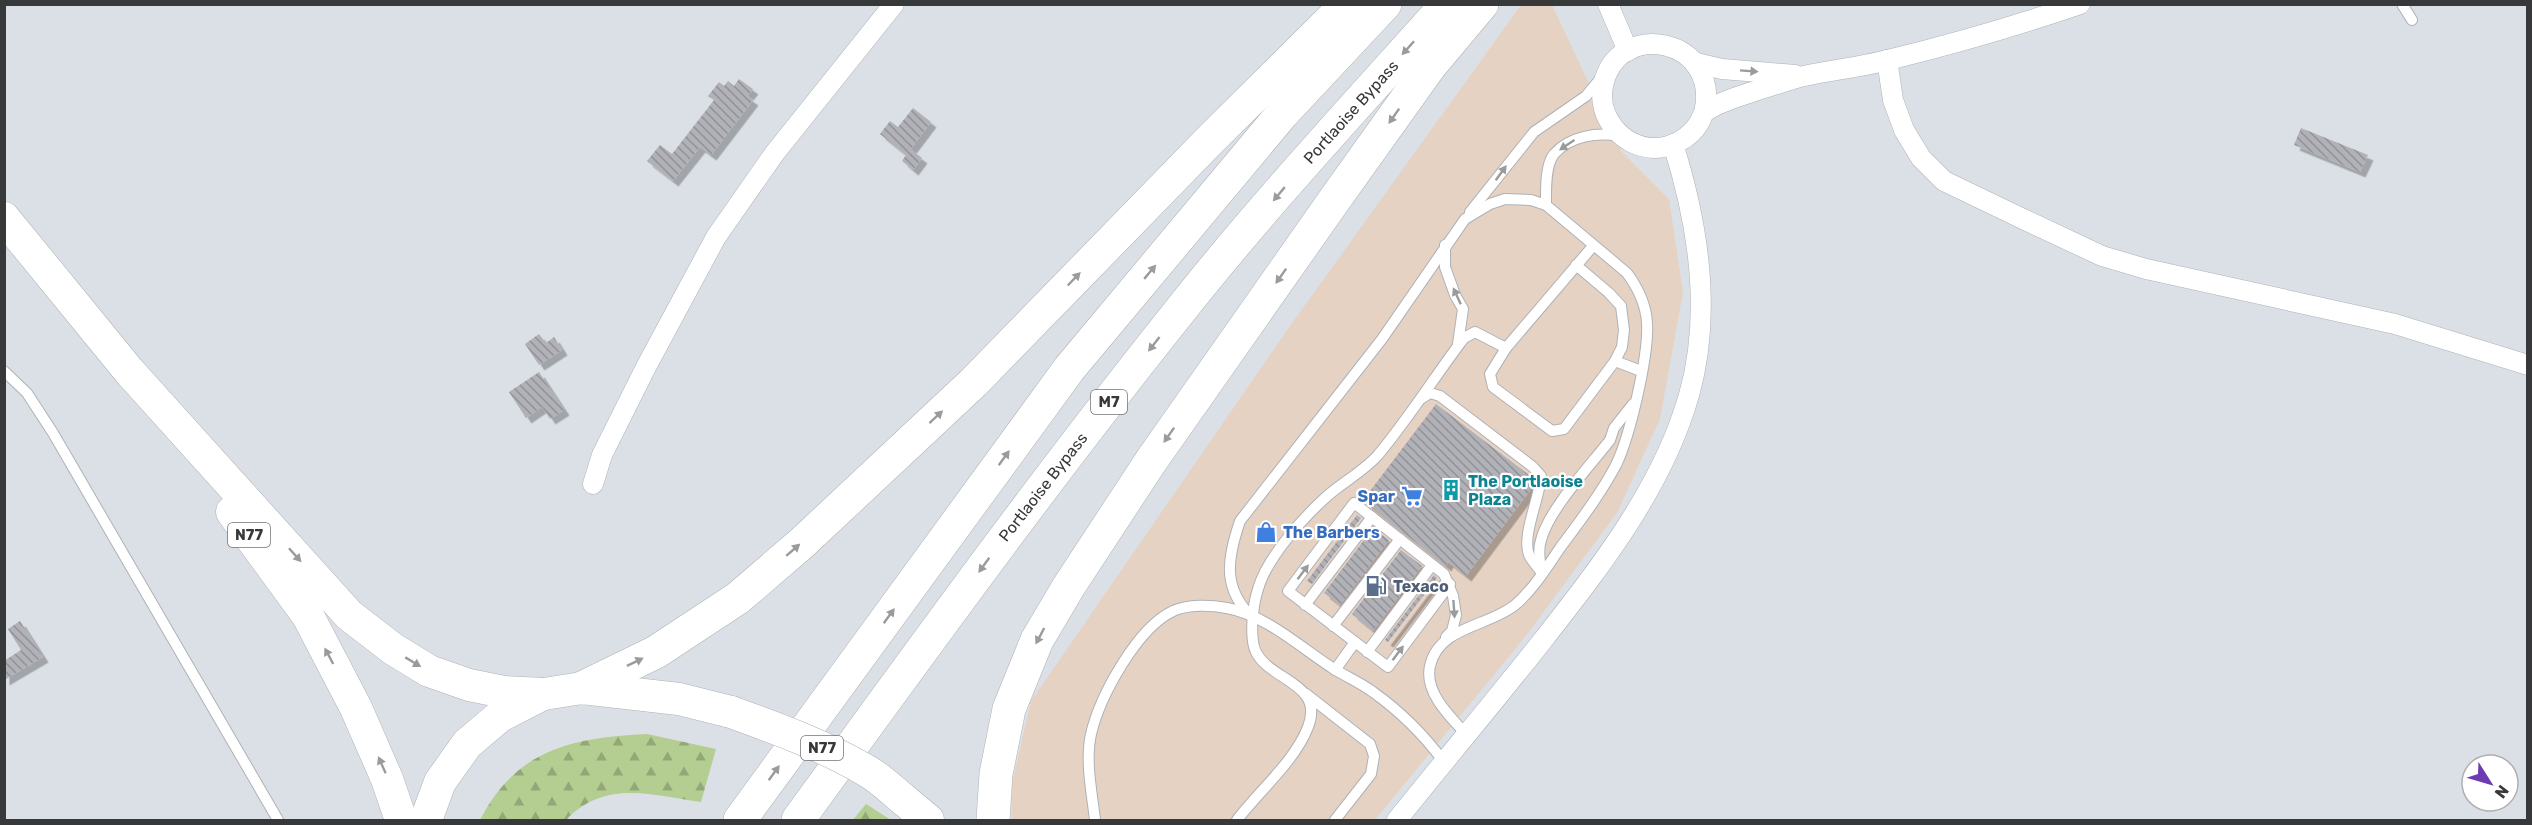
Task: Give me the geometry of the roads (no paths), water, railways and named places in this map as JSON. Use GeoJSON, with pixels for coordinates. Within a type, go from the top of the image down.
{"type":"FeatureCollection","features":[{"type":"Feature","properties":{"kind":"highway"},"geometry":{"type":"LineString","coordinates":[[582,688],[656,652],[711,616],[738,598],[802,543],[974,382],[1209,141],[1347,4]]}},
{"type":"Feature","properties":{"kind":"highway"},"geometry":{"type":"LineString","coordinates":[[740,820],[1069,369],[1282,114],[1385,4]]}},
{"type":"Feature","properties":{"kind":"highway","name":"Portlaoise Bypass"},"geometry":{"type":"LineString","coordinates":[[798,820],[1006,534],[1176,315],[1336,127],[1447,4]]}},
{"type":"Feature","properties":{"kind":"highway"},"geometry":{"type":"LineString","coordinates":[[993,820],[996,774],[1009,710],[1037,640],[1151,462],[1335,199],[1430,66],[1482,4]]}},
{"type":"Feature","properties":{"kind":"main road","name":"N77"},"geometry":{"type":"LineString","coordinates":[[4,218],[129,370],[349,615],[393,649],[429,671],[469,685],[504,692],[544,694],[582,688],[680,699],[731,712],[780,729],[869,772],[928,820]]}},
{"type":"Feature","properties":{"kind":"main road","name":"N77"},"geometry":{"type":"LineString","coordinates":[[129,370],[308,616],[356,708],[387,778],[401,820]]}},
{"type":"Feature","properties":{"kind":"main road","name":"N77"},"geometry":{"type":"LineString","coordinates":[[426,820],[440,782],[467,744],[500,716],[544,694]]}},
{"type":"Feature","properties":{"kind":"street"},"geometry":{"type":"LineString","coordinates":[[592,484],[602,455],[646,367],[716,237],[774,154],[894,4]]}},
{"type":"Feature","properties":{"kind":"street"},"geometry":{"type":"LineString","coordinates":[[1608,4],[1628,51]]}},
{"type":"Feature","properties":{"kind":"street"},"geometry":{"type":"LineString","coordinates":[[1704,113],[1723,102],[1804,76],[1887,60],[1996,33],[2080,4]]}},
{"type":"Feature","properties":{"kind":"street"},"geometry":{"type":"LineString","coordinates":[[1649,44],[1660,44],[1680,50],[1696,63],[1705,82],[1704,113],[1693,130],[1673,144],[1656,148],[1646,147],[1623,137],[1608,120],[1604,108],[1603,86],[1611,66],[1628,51],[1649,44]]}},
{"type":"Feature","properties":{"kind":"street"},"geometry":{"type":"LineString","coordinates":[[1887,60],[1893,100],[1904,130],[1920,158],[1944,181],[2021,218],[2102,256],[2146,269],[2395,324],[2528,365]]}},
{"type":"Feature","properties":{"kind":"street"},"geometry":{"type":"LineString","coordinates":[[1696,63],[1722,69],[1804,76]]}},
{"type":"Feature","properties":{"kind":"street"},"geometry":{"type":"LineString","coordinates":[[1397,820],[1569,606],[1635,513],[1668,449],[1689,395],[1697,346],[1700,297],[1692,209],[1673,144]]}},
{"type":"Feature","properties":{"kind":"lane"},"geometry":{"type":"LineString","coordinates":[[2402,4],[2412,20],[2409,4]]}},
{"type":"Feature","properties":{"kind":"lane"},"geometry":{"type":"LineString","coordinates":[[1444,762],[1424,734],[1372,692],[1253,618],[1240,606],[1233,593],[1230,550],[1240,521],[1382,339],[1464,219],[1534,132],[1587,96],[1611,66]]}},
{"type":"Feature","properties":{"kind":"lane"},"geometry":{"type":"LineString","coordinates":[[1546,205],[1548,171],[1553,155],[1575,140],[1588,136],[1603,133],[1623,137]]}},
{"type":"Feature","properties":{"kind":"lane"},"geometry":{"type":"LineString","coordinates":[[1438,646],[1454,634],[1514,606],[1542,573],[1596,500],[1617,463],[1635,401],[1647,324],[1643,303],[1627,273],[1546,205],[1531,200],[1505,199],[1490,204],[1464,219]]}},
{"type":"Feature","properties":{"kind":"lane"},"geometry":{"type":"LineString","coordinates":[[1445,245],[1445,267],[1455,295],[1463,309],[1458,347]]}},
{"type":"Feature","properties":{"kind":"lane"},"geometry":{"type":"LineString","coordinates":[[1576,265],[1610,293],[1621,306],[1624,330],[1622,347],[1616,361],[1564,429],[1552,431],[1493,387],[1490,374],[1506,348],[1576,265],[1593,246]]}},
{"type":"Feature","properties":{"kind":"lane"},"geometry":{"type":"LineString","coordinates":[[1335,820],[1371,774],[1374,756],[1370,744],[1262,661],[1253,642],[1253,618],[1257,590],[1266,567],[1325,497],[1377,457],[1464,338],[1475,332],[1506,348]]}},
{"type":"Feature","properties":{"kind":"lane"},"geometry":{"type":"LineString","coordinates":[[1616,361],[1641,371]]}},
{"type":"Feature","properties":{"kind":"lane"},"geometry":{"type":"LineString","coordinates":[[4,371],[27,393],[53,433],[278,820]]}},
{"type":"Feature","properties":{"kind":"lane"},"geometry":{"type":"LineString","coordinates":[[1419,399],[1430,393],[1440,396],[1533,467],[1541,476],[1540,492],[1528,538],[1529,555],[1542,573]]}},
{"type":"Feature","properties":{"kind":"lane"},"geometry":{"type":"LineString","coordinates":[[1542,573],[1539,555],[1541,540],[1548,522],[1610,440],[1614,428],[1635,401]]}},
{"type":"Feature","properties":{"kind":"lane"},"geometry":{"type":"LineString","coordinates":[[1450,584],[1388,667],[1288,591],[1354,503],[1444,574],[1450,584],[1456,615],[1452,631],[1438,646],[1430,666],[1429,684],[1446,710],[1467,735]]}},
{"type":"Feature","properties":{"kind":"lane"},"geometry":{"type":"LineString","coordinates":[[1305,605],[1372,517]]}},
{"type":"Feature","properties":{"kind":"lane"},"geometry":{"type":"LineString","coordinates":[[1333,626],[1400,539]]}},
{"type":"Feature","properties":{"kind":"lane"},"geometry":{"type":"LineString","coordinates":[[1367,652],[1432,565]]}},
{"type":"Feature","properties":{"kind":"lane"},"geometry":{"type":"LineString","coordinates":[[1095,820],[1090,772],[1091,735],[1105,697],[1141,638],[1158,621],[1174,610],[1191,607],[1228,608],[1253,618]]}},
{"type":"Feature","properties":{"kind":"lane"},"geometry":{"type":"LineString","coordinates":[[1335,670],[1355,642]]}},
{"type":"Feature","properties":{"kind":"lane"},"geometry":{"type":"LineString","coordinates":[[1237,820],[1297,749],[1304,736],[1312,712],[1310,701],[1303,692]]}},
{"type":"Feature","properties":{"kind":"place","name":"The Portlaoise Plaza"},"geometry":{"type":"Point","coordinates":[1451,490]}},
{"type":"Feature","properties":{"kind":"place","name":"Spar"},"geometry":{"type":"Point","coordinates":[1412,496]}},
{"type":"Feature","properties":{"kind":"place","name":"The Barbers"},"geometry":{"type":"Point","coordinates":[1266,532]}},
{"type":"Feature","properties":{"kind":"place","name":"Texaco"},"geometry":{"type":"Point","coordinates":[1376,586]}}]}
